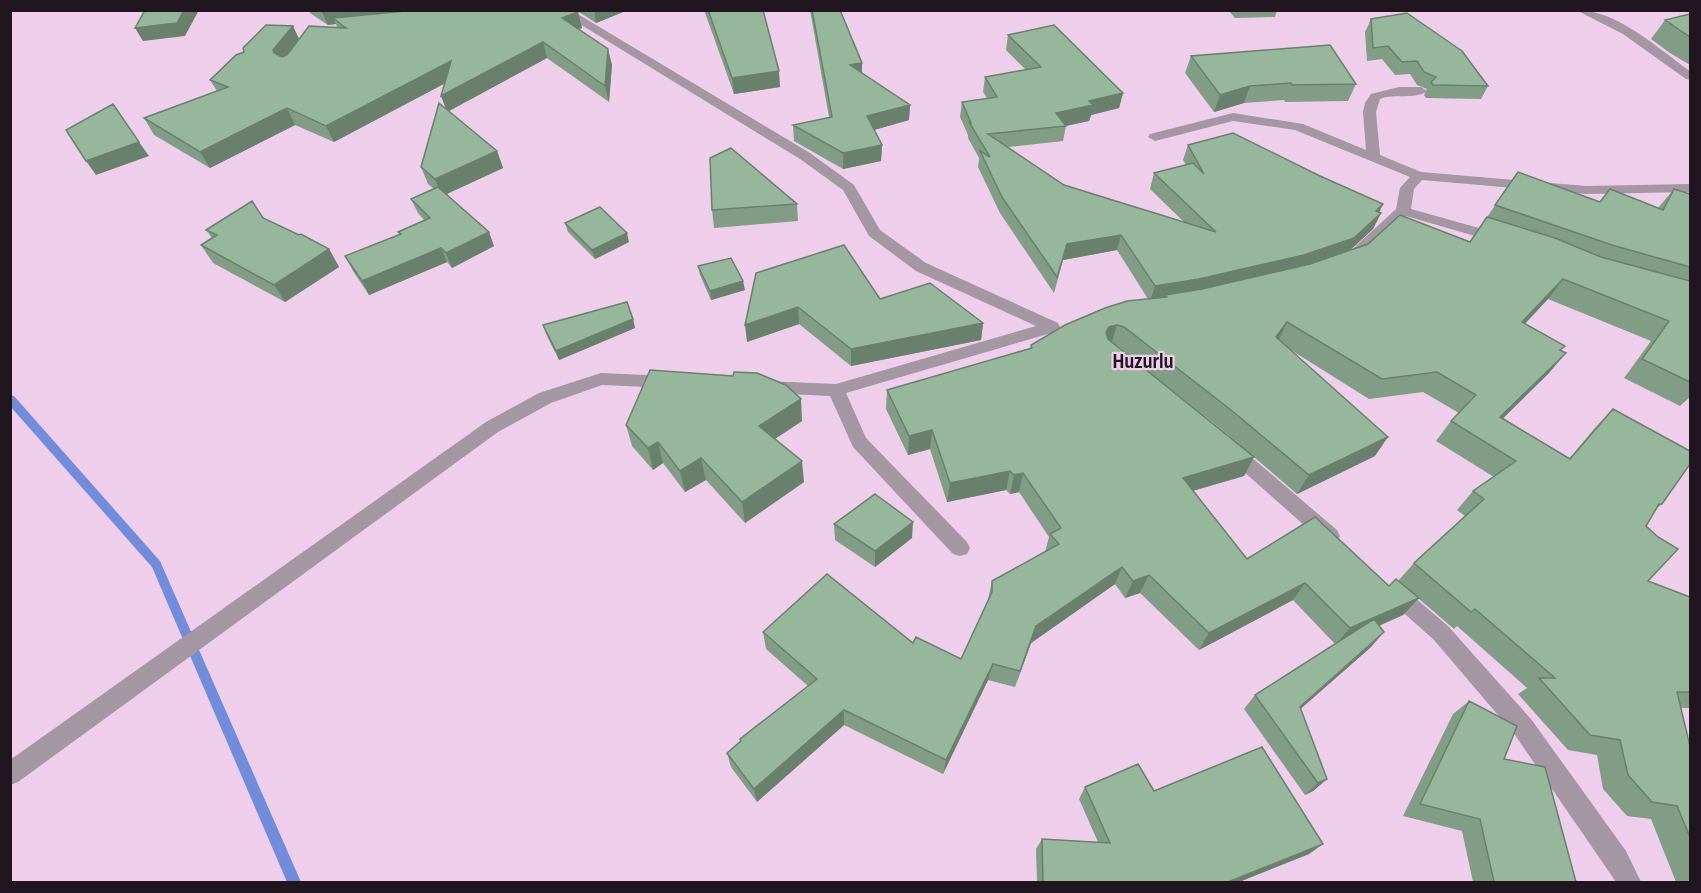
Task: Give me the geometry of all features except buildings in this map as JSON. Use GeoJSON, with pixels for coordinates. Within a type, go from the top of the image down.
{"type":"FeatureCollection","features":[{"type":"Feature","properties":{"kind":"street"},"geometry":{"type":"LineString","coordinates":[[562,10],[806,156],[849,188],[874,233],[921,267],[1052,327],[836,390],[754,386]]}},
{"type":"Feature","properties":{"kind":"street"},"geometry":{"type":"LineString","coordinates":[[1581,10],[1627,32],[1690,76]]}},
{"type":"Feature","properties":{"kind":"street"},"geometry":{"type":"LineString","coordinates":[[1373,157],[1372,125],[1368,108],[1373,96],[1382,91],[1421,91]]}},
{"type":"Feature","properties":{"kind":"street"},"geometry":{"type":"LineString","coordinates":[[1155,137],[1233,117],[1298,127],[1419,176],[1586,190],[1690,188]]}},
{"type":"Feature","properties":{"kind":"street"},"geometry":{"type":"LineString","coordinates":[[1331,266],[1352,259],[1403,211],[1407,188],[1419,176]]}},
{"type":"Feature","properties":{"kind":"street"},"geometry":{"type":"LineString","coordinates":[[1403,211],[1516,243]]}},
{"type":"Feature","properties":{"kind":"street"},"geometry":{"type":"LineString","coordinates":[[10,774],[492,428],[545,398],[601,379],[683,383]]}},
{"type":"Feature","properties":{"kind":"street"},"geometry":{"type":"LineString","coordinates":[[836,390],[859,442],[960,548]]}},
{"type":"Feature","properties":{"kind":"street"},"geometry":{"type":"LineString","coordinates":[[1214,436],[1346,550]]}},
{"type":"Feature","properties":{"kind":"street"},"geometry":{"type":"LineString","coordinates":[[1380,580],[1441,633],[1523,727],[1617,860],[1629,882]]}},
{"type":"Feature","properties":{"kind":"waterway"},"geometry":{"type":"LineString","coordinates":[[10,399],[156,564],[294,882]]}},
{"type":"Feature","properties":{"kind":"district","name":"Huzurlu"},"geometry":{"type":"Point","coordinates":[1143,361]}}]}
